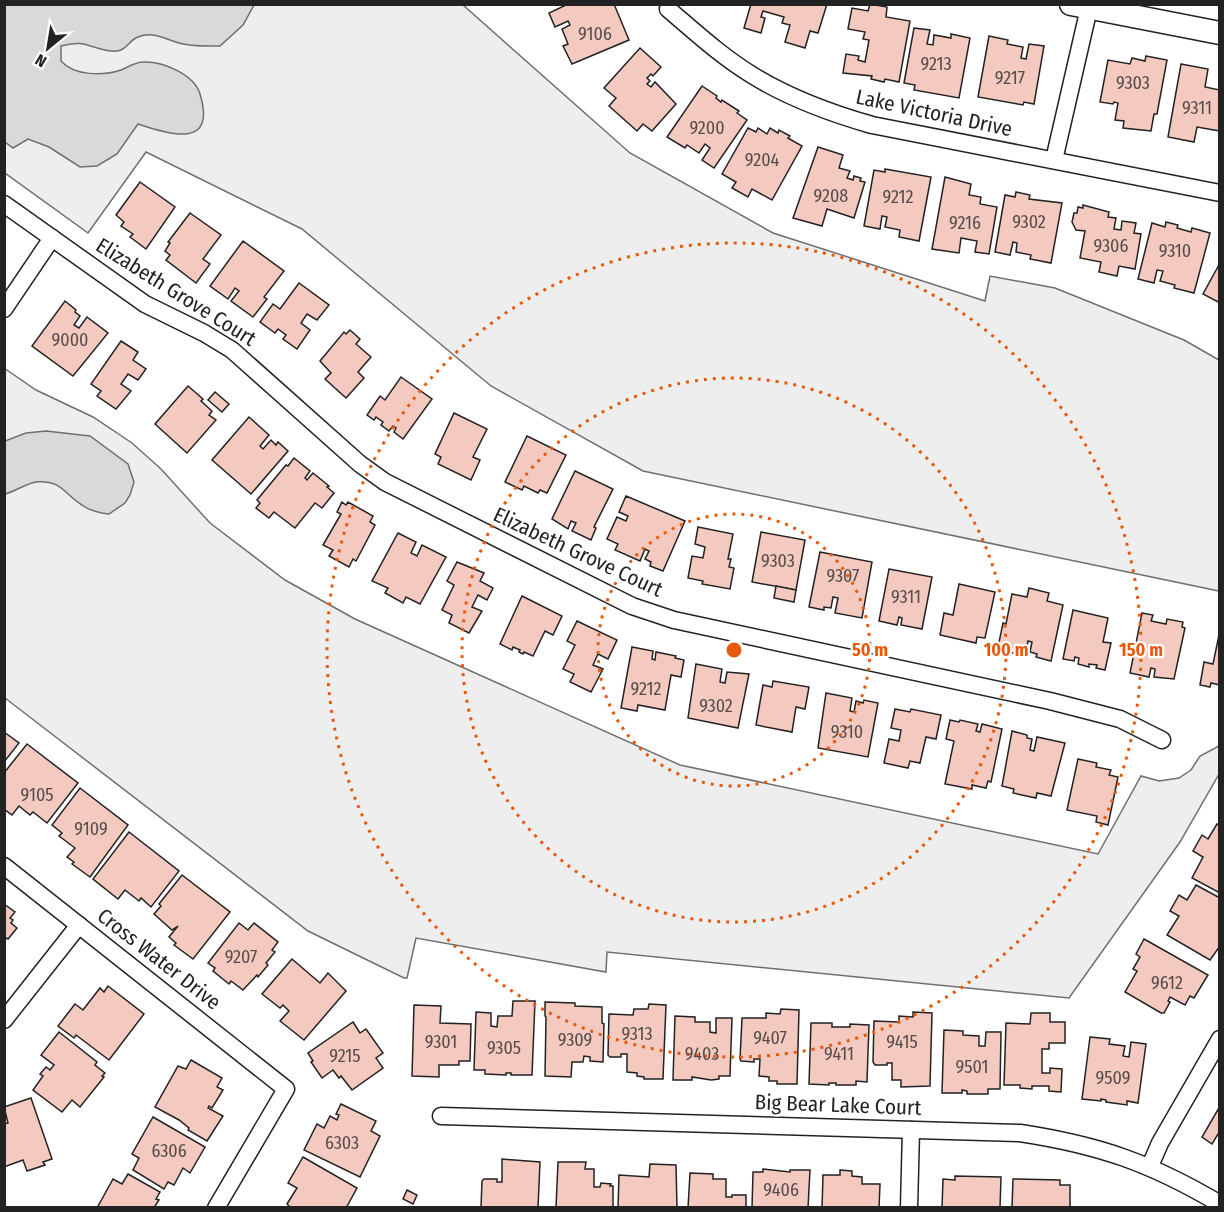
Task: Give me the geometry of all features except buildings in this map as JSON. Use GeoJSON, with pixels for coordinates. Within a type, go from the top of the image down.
{"type":"FeatureCollection","features":[{"type":"Feature","properties":{"kind":"main road"},"geometry":{"type":"LineString","coordinates":[[1084,6],[1220,33]]}},
{"type":"Feature","properties":{"kind":"street"},"geometry":{"type":"LineString","coordinates":[[1054,160],[1084,6]]}},
{"type":"Feature","properties":{"kind":"street","name":"Lake Victoria Drive"},"geometry":{"type":"LineString","coordinates":[[668,9],[716,51],[752,75],[790,96],[830,113],[872,125],[1220,193]]}},
{"type":"Feature","properties":{"kind":"street","name":"Elizabeth Grove Court"},"geometry":{"type":"LineString","coordinates":[[4,204],[145,304],[204,333],[232,350],[360,464],[385,482],[632,606],[674,620],[1027,696],[1120,719],[1162,740]]}},
{"type":"Feature","properties":{"kind":"street"},"geometry":{"type":"LineString","coordinates":[[4,309],[52,238]]}},
{"type":"Feature","properties":{"kind":"street","name":"Cross Water Drive"},"geometry":{"type":"LineString","coordinates":[[4,866],[286,1089],[216,1208]]}},
{"type":"Feature","properties":{"kind":"street"},"geometry":{"type":"LineString","coordinates":[[4,1020],[80,925]]}},
{"type":"Feature","properties":{"kind":"street"},"geometry":{"type":"LineString","coordinates":[[1150,1166],[1160,1143],[1220,1039]]}},
{"type":"Feature","properties":{"kind":"street","name":"Big Bear Lake Court"},"geometry":{"type":"LineString","coordinates":[[441,1116],[1020,1134],[1103,1149],[1150,1166],[1220,1204]]}},
{"type":"Feature","properties":{"kind":"street"},"geometry":{"type":"LineString","coordinates":[[909,1208],[911,1130]]}},
{"type":"Feature","properties":{"kind":"shaded area"},"geometry":{"type":"Polygon","coordinates":[[[5,4],[254,5],[243,25],[220,46],[189,45],[159,36],[143,35],[134,39],[124,49],[116,51],[76,43],[61,46],[61,61],[73,70],[81,72],[106,73],[143,62],[168,66],[191,80],[197,87],[204,112],[202,123],[196,131],[187,134],[164,132],[138,124],[117,154],[97,166],[80,167],[49,147],[28,139],[13,148],[5,142],[5,4]]]}},
{"type":"Feature","properties":{"kind":"shaded area"},"geometry":{"type":"Polygon","coordinates":[[[5,5],[463,5],[630,153],[773,233],[985,301],[990,276],[1055,288],[1184,340],[1219,360],[1219,591],[643,471],[491,386],[302,229],[146,152],[88,233],[5,173],[5,5]]]}},
{"type":"Feature","properties":{"kind":"shaded area"},"geometry":{"type":"Polygon","coordinates":[[[4,368],[36,390],[93,417],[132,443],[161,469],[210,523],[285,580],[355,619],[680,765],[1098,854],[1141,776],[1159,781],[1179,778],[1191,770],[1200,756],[1219,746],[1219,774],[1180,842],[1069,998],[607,952],[606,972],[416,938],[407,978],[404,978],[308,931],[5,698],[4,368]]]}},
{"type":"Feature","properties":{"kind":"shaded area"},"geometry":{"type":"Polygon","coordinates":[[[46,431],[90,436],[128,464],[134,482],[125,503],[109,514],[98,512],[85,507],[57,485],[44,482],[32,483],[5,494],[5,441],[26,433],[46,431]]]}}]}
